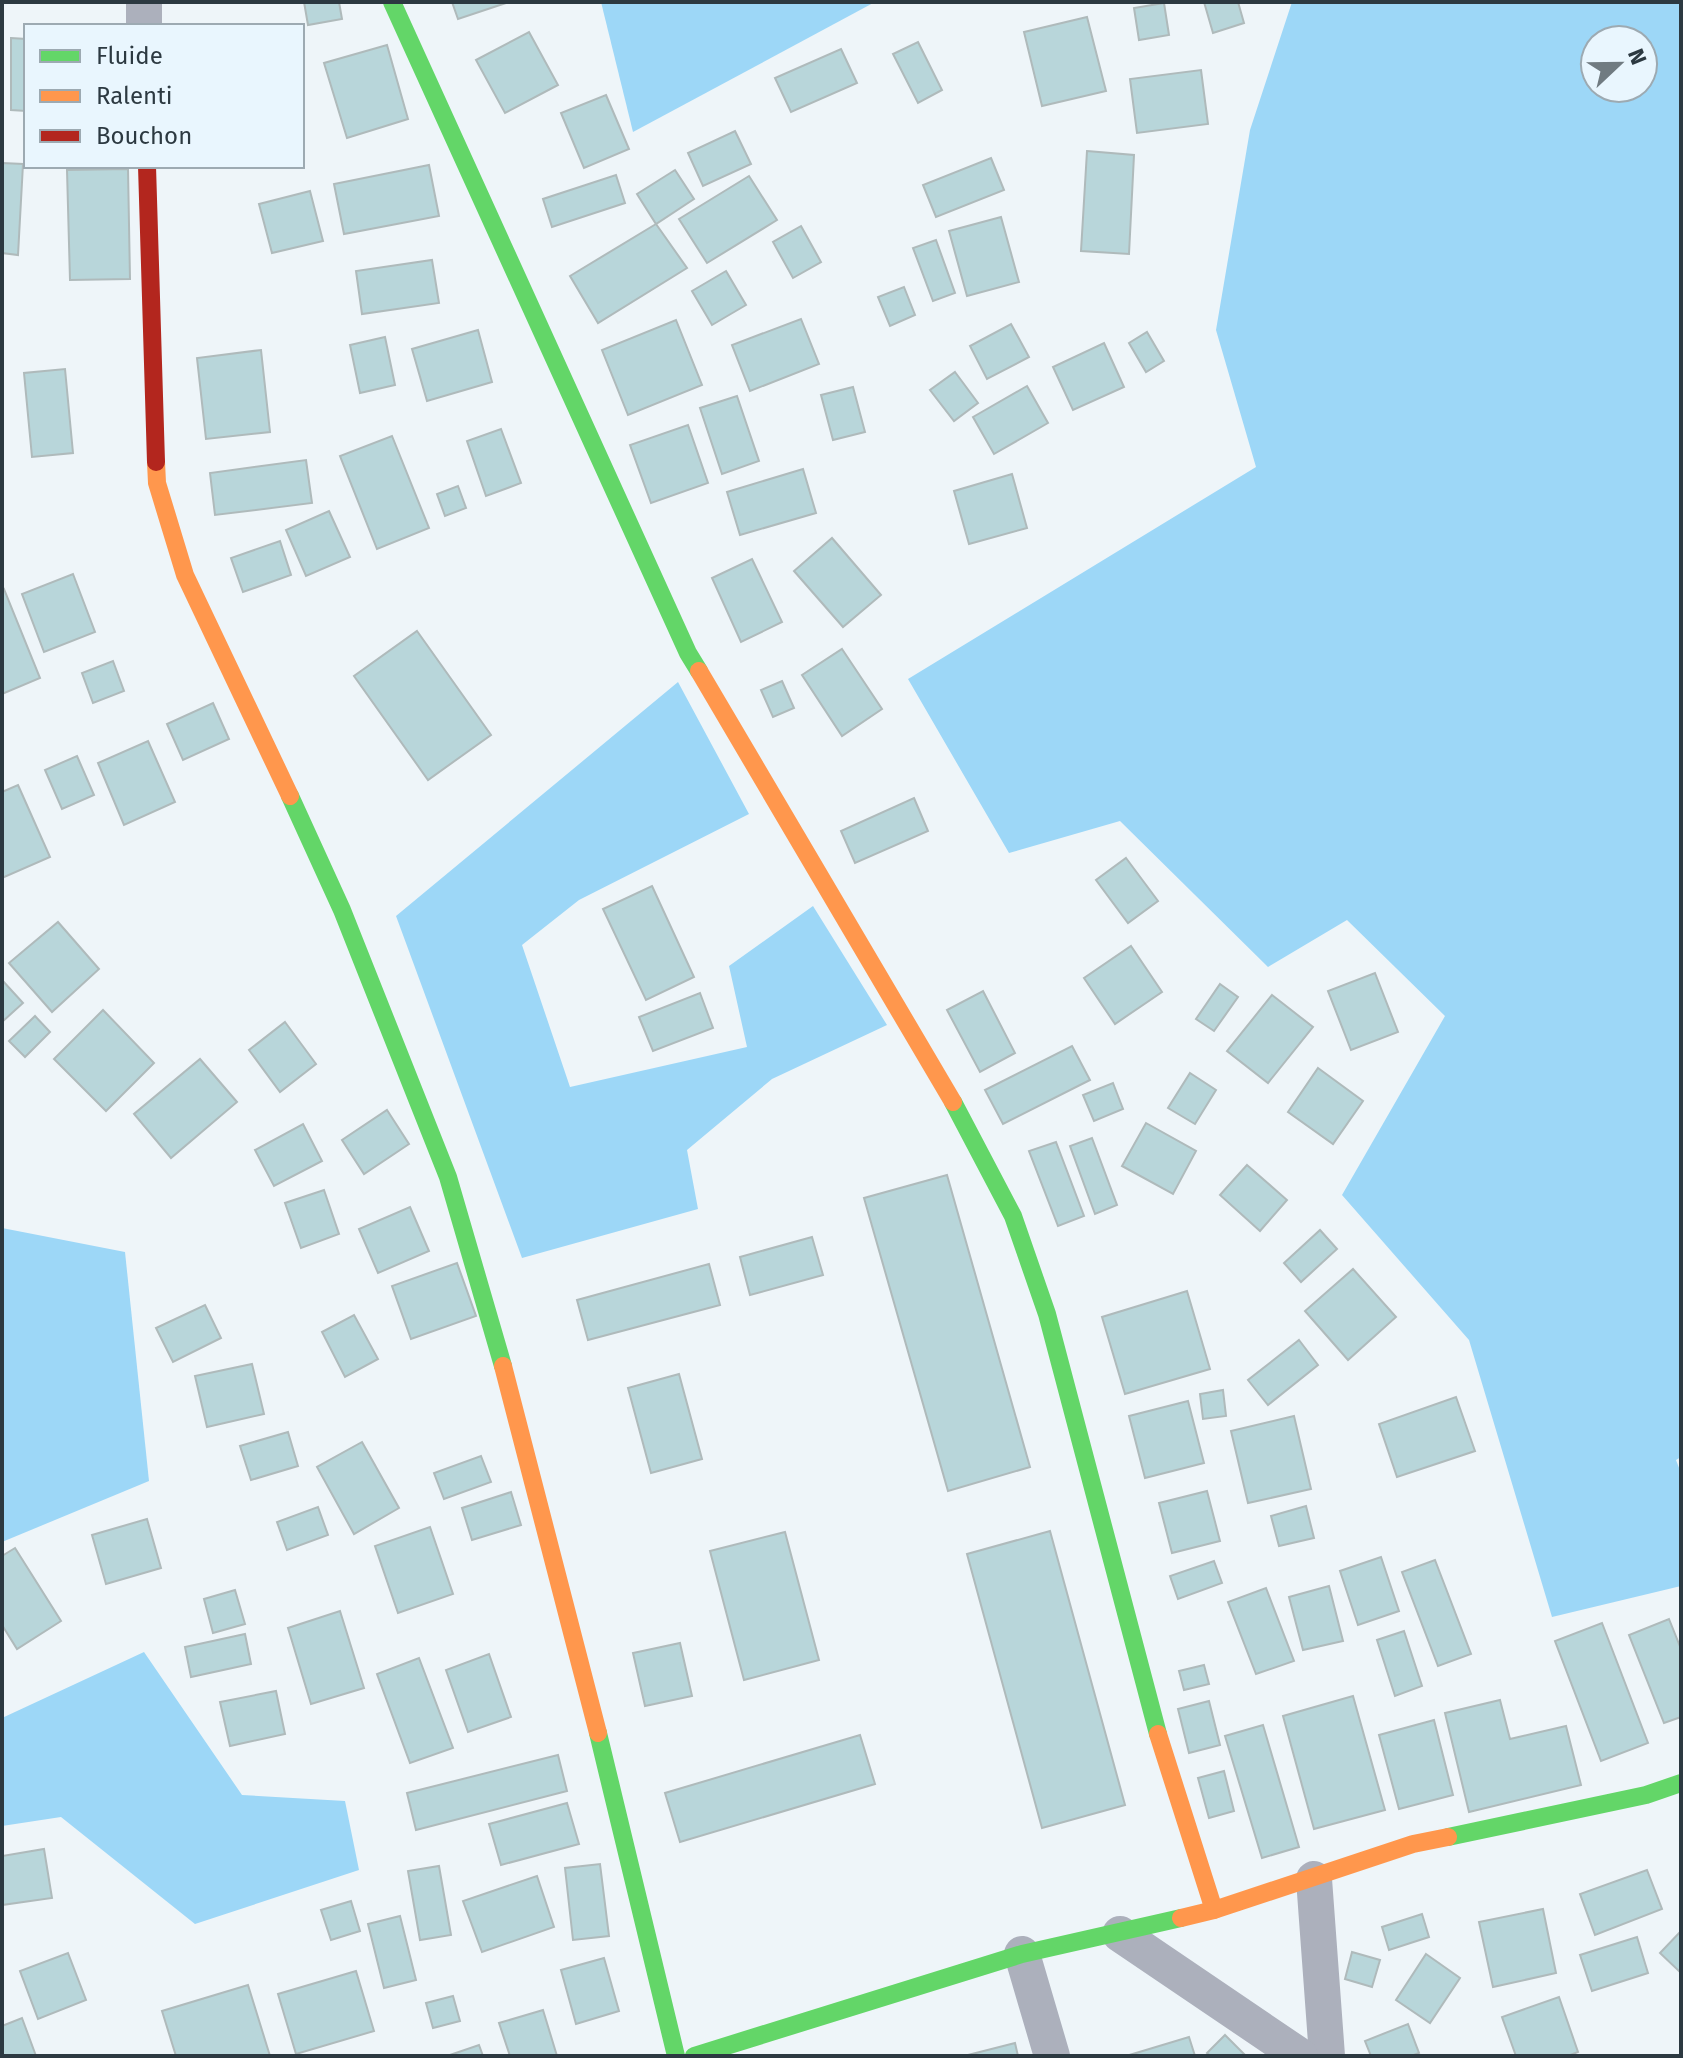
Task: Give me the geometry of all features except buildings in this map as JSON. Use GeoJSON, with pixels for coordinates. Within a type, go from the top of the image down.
{"type":"FeatureCollection","features":[{"type":"Feature","properties":{"kind":"street"},"geometry":{"type":"LineString","coordinates":[[144,2],[144,24]]}},
{"type":"Feature","properties":{"kind":"street"},"geometry":{"type":"LineString","coordinates":[[392,2],[688,653],[967,1125],[1013,1216],[1047,1314],[1159,1737],[1214,1910]]}},
{"type":"Feature","properties":{"kind":"street"},"geometry":{"type":"LineString","coordinates":[[147,168],[157,483],[185,575],[342,910],[448,1177],[521,1429],[616,1802],[676,2056]]}},
{"type":"Feature","properties":{"kind":"street"},"geometry":{"type":"LineString","coordinates":[[694,2056],[1022,1954],[1214,1910],[1413,1844],[1646,1795],[1681,1783]]}},
{"type":"Feature","properties":{"kind":"street"},"geometry":{"type":"LineString","coordinates":[[1314,1879],[1327,2056]]}},
{"type":"Feature","properties":{"kind":"street"},"geometry":{"type":"LineString","coordinates":[[1120,1934],[1300,2056]]}},
{"type":"Feature","properties":{"kind":"street"},"geometry":{"type":"LineString","coordinates":[[1022,1954],[1052,2056]]}},
{"type":"Feature","properties":{"kind":"shaded area"},"geometry":{"type":"Polygon","coordinates":[[[601,2],[875,2],[633,132],[601,2]]]}},
{"type":"Feature","properties":{"kind":"shaded area"},"geometry":{"type":"Polygon","coordinates":[[[1292,2],[1681,2],[1681,1457],[1676,1460],[1681,1473],[1681,1586],[1552,1617],[1469,1340],[1342,1195],[1445,1016],[1347,920],[1268,967],[1120,821],[1009,853],[908,679],[1256,467],[1216,330],[1250,130],[1292,2]]]}},
{"type":"Feature","properties":{"kind":"shaded area"},"geometry":{"type":"Polygon","coordinates":[[[678,682],[749,814],[579,900],[522,945],[570,1087],[747,1047],[729,966],[813,906],[887,1025],[772,1079],[687,1150],[698,1209],[522,1258],[396,916],[678,682]]]}},
{"type":"Feature","properties":{"kind":"shaded area"},"geometry":{"type":"Polygon","coordinates":[[[2,1228],[125,1252],[149,1481],[2,1542],[2,1228]]]}},
{"type":"Feature","properties":{"kind":"shaded area"},"geometry":{"type":"Polygon","coordinates":[[[144,1652],[242,1795],[345,1801],[359,1870],[195,1924],[61,1817],[2,1826],[2,1718],[144,1652]]]}},
{"type":"Feature","properties":{"kind":"traffic: fast"},"geometry":{"type":"LineString","coordinates":[[392,2],[688,653],[699,671]]}},
{"type":"Feature","properties":{"kind":"traffic: fast"},"geometry":{"type":"LineString","coordinates":[[290,796],[342,910],[448,1177],[503,1366]]}},
{"type":"Feature","properties":{"kind":"traffic: fast"},"geometry":{"type":"LineString","coordinates":[[953,1102],[1013,1216],[1047,1314],[1158,1734]]}},
{"type":"Feature","properties":{"kind":"traffic: fast"},"geometry":{"type":"LineString","coordinates":[[598,1733],[676,2056]]}},
{"type":"Feature","properties":{"kind":"traffic: fast"},"geometry":{"type":"LineString","coordinates":[[1448,1837],[1646,1795],[1681,1783]]}},
{"type":"Feature","properties":{"kind":"traffic: fast"},"geometry":{"type":"LineString","coordinates":[[694,2056],[1022,1954],[1181,1918]]}},
{"type":"Feature","properties":{"kind":"traffic: slow"},"geometry":{"type":"LineString","coordinates":[[156,462],[157,483],[185,575],[290,796]]}},
{"type":"Feature","properties":{"kind":"traffic: slow"},"geometry":{"type":"LineString","coordinates":[[699,671],[953,1102]]}},
{"type":"Feature","properties":{"kind":"traffic: slow"},"geometry":{"type":"LineString","coordinates":[[503,1366],[598,1733]]}},
{"type":"Feature","properties":{"kind":"traffic: slow"},"geometry":{"type":"LineString","coordinates":[[1158,1734],[1214,1910]]}},
{"type":"Feature","properties":{"kind":"traffic: slow"},"geometry":{"type":"LineString","coordinates":[[1181,1918],[1214,1910],[1413,1844],[1448,1837]]}},
{"type":"Feature","properties":{"kind":"traffic: jam"},"geometry":{"type":"LineString","coordinates":[[147,168],[156,462]]}}]}
